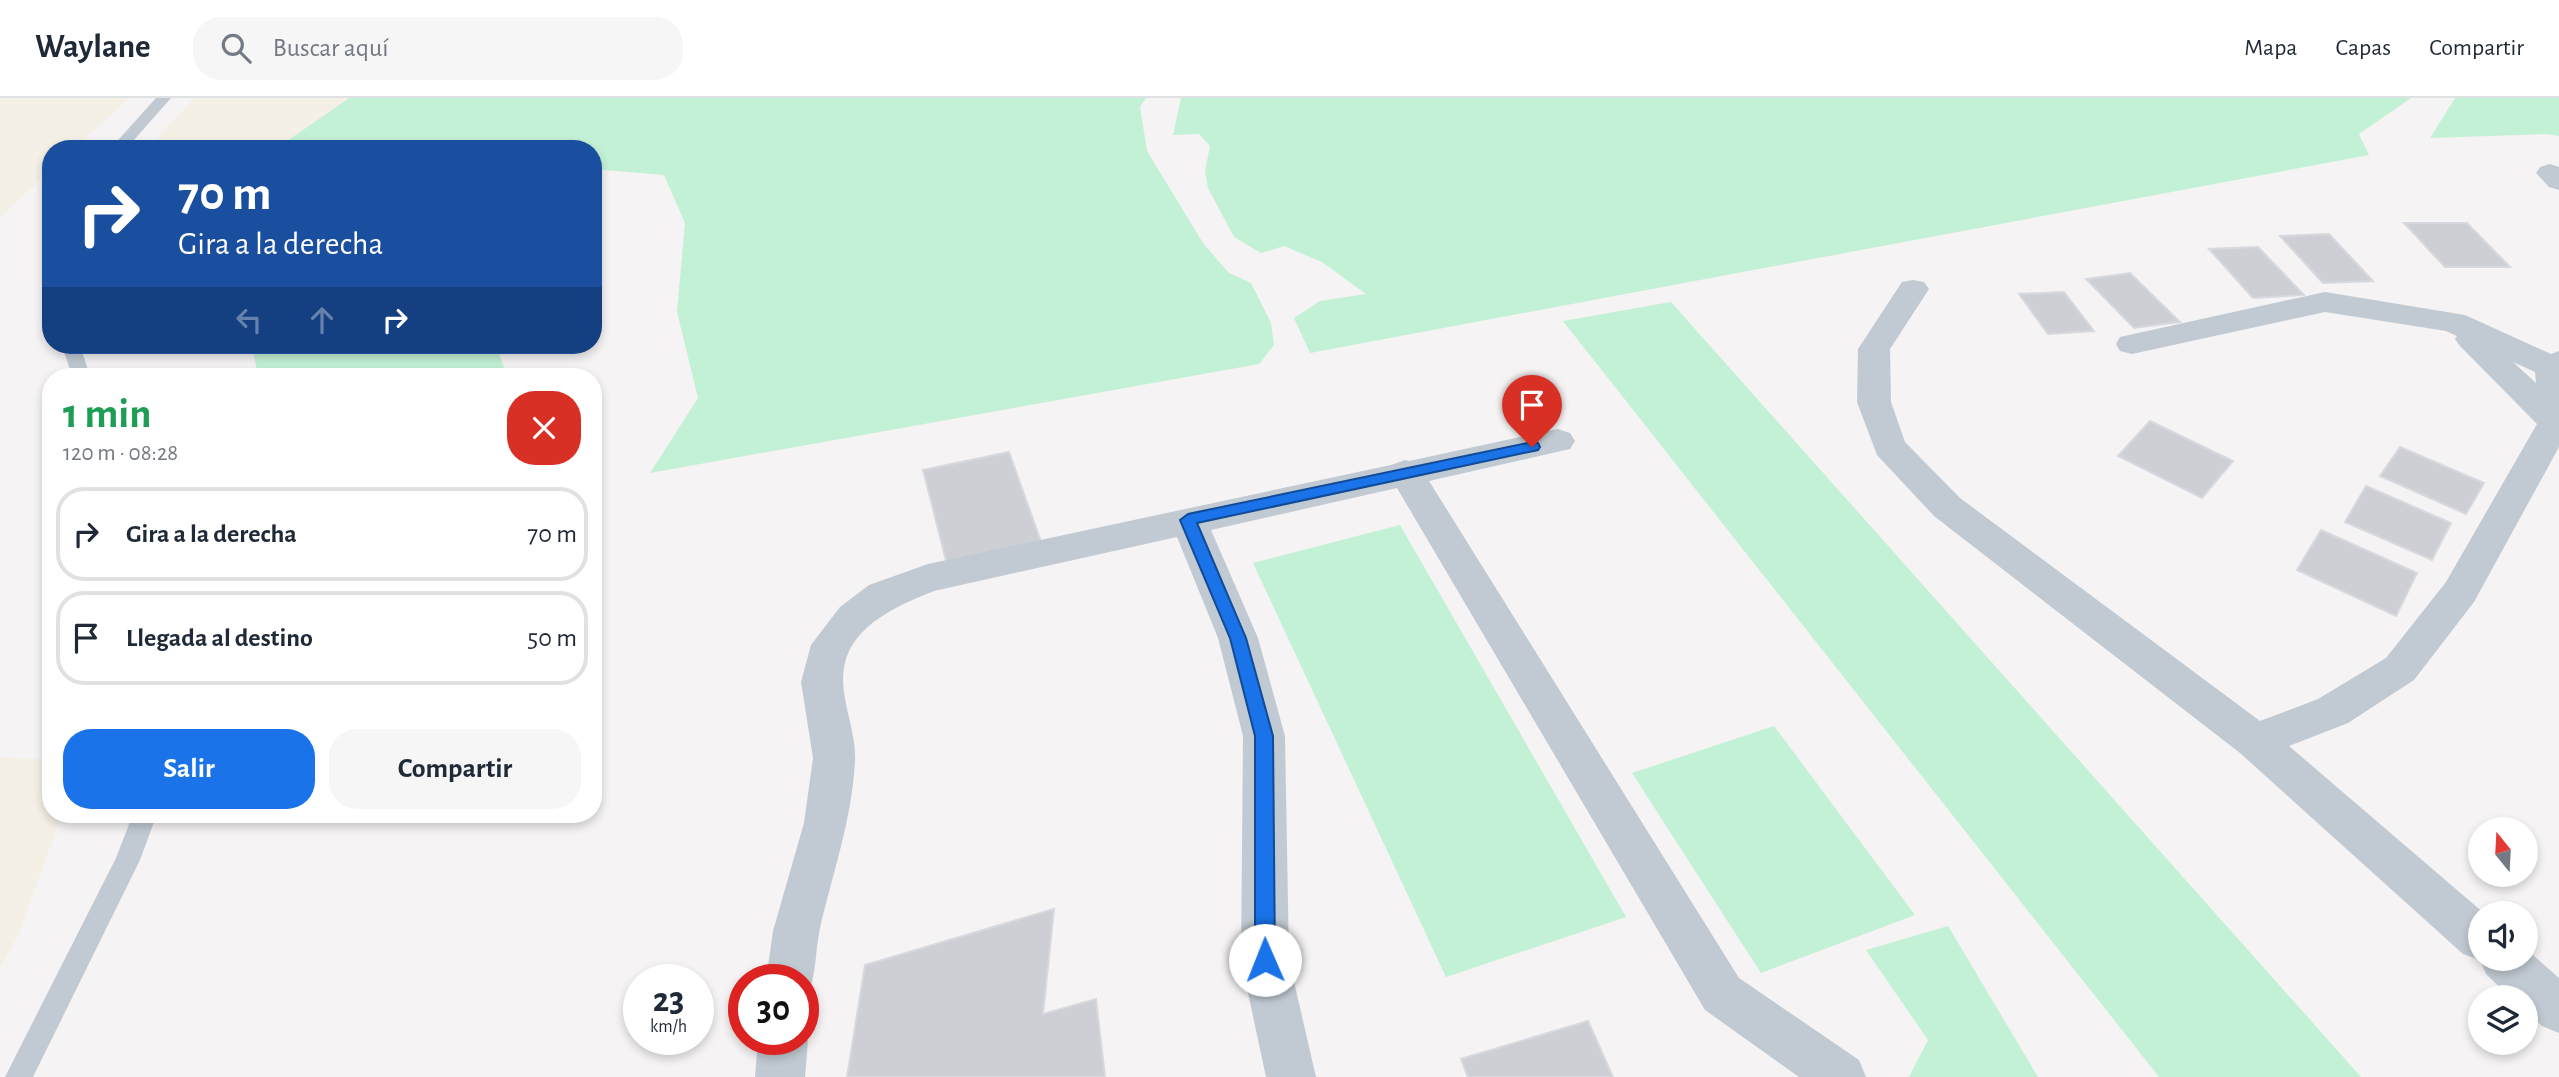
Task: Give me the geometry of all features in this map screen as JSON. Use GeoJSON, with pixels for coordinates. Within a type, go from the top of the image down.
{"type":"FeatureCollection","features":[{"type":"Feature","properties":{"kind":"street"},"geometry":{"type":"LineString","coordinates":[[1913,289],[1874,349],[1874,402],[1889,447],[1947,507],[2255,741],[2468,928]]}},
{"type":"Feature","properties":{"kind":"street"},"geometry":{"type":"LineString","coordinates":[[2132,344],[2325,302],[2454,322],[2556,366],[2557,424],[2460,593],[2400,669],[2333,711],[2255,741]]}},
{"type":"Feature","properties":{"kind":"street"},"geometry":{"type":"LineString","coordinates":[[2454,322],[2557,424]]}},
{"type":"Feature","properties":{"kind":"street"},"geometry":{"type":"LineString","coordinates":[[792,964],[796,931],[825,824],[834,758],[821,682],[831,645],[854,618],[883,595],[928,578],[1405,472],[1558,441]]}},
{"type":"Feature","properties":{"kind":"street"},"geometry":{"type":"LineString","coordinates":[[1405,472],[1722,994],[1841,1077]]}},
{"type":"Feature","properties":{"kind":"street"},"geometry":{"type":"LineString","coordinates":[[1188,520],[1238,638],[1264,736],[1265,960],[1291,1077]]}},
{"type":"Feature","properties":{"kind":"street"},"geometry":{"type":"LineString","coordinates":[[779,1077],[781,1055]]}},
{"type":"Feature","properties":{"kind":"lane"},"geometry":{"type":"LineString","coordinates":[[125,140],[164,98]]}},
{"type":"Feature","properties":{"kind":"lane"},"geometry":{"type":"LineString","coordinates":[[19,1077],[128,860],[142,823]]}},
{"type":"Feature","properties":{"kind":"green space"},"geometry":{"type":"Polygon","coordinates":[[[349,98],[1146,98],[1140,107],[1147,151],[1203,243],[1229,273],[1251,283],[1271,323],[1274,345],[1259,364],[650,473],[698,398],[677,312],[685,223],[664,175],[602,170],[602,140],[288,140],[349,98]]]}},
{"type":"Feature","properties":{"kind":"green space"},"geometry":{"type":"Polygon","coordinates":[[[1181,98],[2411,98],[2359,134],[2369,155],[1310,353],[1294,318],[1320,301],[1366,294],[1322,262],[1284,246],[1261,253],[1234,237],[1208,188],[1205,171],[1210,146],[1199,134],[1173,135],[1181,98]]]}},
{"type":"Feature","properties":{"kind":"green space"},"geometry":{"type":"Polygon","coordinates":[[[2455,98],[2559,98],[2559,136],[2546,134],[2430,138],[2455,98]]]}},
{"type":"Feature","properties":{"kind":"green space"},"geometry":{"type":"Polygon","coordinates":[[[1671,302],[2361,1077],[2159,1077],[1563,321],[1671,302]]]}},
{"type":"Feature","properties":{"kind":"green space"},"geometry":{"type":"Polygon","coordinates":[[[254,354],[499,354],[504,368],[256,368],[254,354]]]}},
{"type":"Feature","properties":{"kind":"green space"},"geometry":{"type":"Polygon","coordinates":[[[1400,525],[1626,917],[1446,977],[1253,563],[1400,525]]]}},
{"type":"Feature","properties":{"kind":"green space"},"geometry":{"type":"Polygon","coordinates":[[[1774,726],[1915,915],[1761,973],[1632,773],[1774,726]]]}},
{"type":"Feature","properties":{"kind":"green space"},"geometry":{"type":"Polygon","coordinates":[[[1948,926],[2038,1077],[1909,1077],[1928,1040],[1866,950],[1948,926]]]}},
{"type":"Feature","properties":{"kind":"sand"},"geometry":{"type":"Polygon","coordinates":[[[0,98],[129,98],[84,140],[42,140],[42,178],[0,217],[0,98]]]}},
{"type":"Feature","properties":{"kind":"sand"},"geometry":{"type":"Polygon","coordinates":[[[194,98],[349,98],[288,140],[156,140],[194,98]]]}},
{"type":"Feature","properties":{"kind":"sand"},"geometry":{"type":"Polygon","coordinates":[[[0,757],[42,759],[42,823],[59,823],[19,934],[0,968],[0,757]]]}},
{"type":"Feature","properties":{"kind":"building"},"geometry":{"type":"Polygon","coordinates":[[[2404,223],[2467,223],[2510,267],[2445,267],[2404,223]]]}},
{"type":"Feature","properties":{"kind":"building"},"geometry":{"type":"Polygon","coordinates":[[[2329,234],[2373,281],[2323,283],[2280,236],[2329,234]]]}},
{"type":"Feature","properties":{"kind":"building"},"geometry":{"type":"Polygon","coordinates":[[[2258,247],[2304,295],[2253,298],[2209,249],[2258,247]]]}},
{"type":"Feature","properties":{"kind":"building"},"geometry":{"type":"Polygon","coordinates":[[[2130,273],[2180,322],[2134,328],[2086,279],[2130,273]]]}},
{"type":"Feature","properties":{"kind":"building"},"geometry":{"type":"Polygon","coordinates":[[[2064,292],[2094,331],[2048,334],[2019,294],[2064,292]]]}},
{"type":"Feature","properties":{"kind":"building"},"geometry":{"type":"Polygon","coordinates":[[[2150,421],[2233,461],[2202,498],[2118,456],[2150,421]]]}},
{"type":"Feature","properties":{"kind":"building"},"geometry":{"type":"Polygon","coordinates":[[[2400,447],[2484,483],[2466,514],[2380,476],[2400,447]]]}},
{"type":"Feature","properties":{"kind":"building"},"geometry":{"type":"Polygon","coordinates":[[[1009,452],[1045,553],[949,572],[923,470],[1009,452]]]}},
{"type":"Feature","properties":{"kind":"building"},"geometry":{"type":"Polygon","coordinates":[[[2366,486],[2451,523],[2432,560],[2345,522],[2366,486]]]}},
{"type":"Feature","properties":{"kind":"building"},"geometry":{"type":"Polygon","coordinates":[[[2321,530],[2417,573],[2396,616],[2297,570],[2321,530]]]}},
{"type":"Feature","properties":{"kind":"building"},"geometry":{"type":"Polygon","coordinates":[[[1054,909],[1043,1014],[1096,999],[1105,1077],[847,1077],[865,965],[1054,909]]]}},
{"type":"Feature","properties":{"kind":"building"},"geometry":{"type":"Polygon","coordinates":[[[1588,1021],[1613,1077],[1468,1077],[1461,1059],[1588,1021]]]}},
{"type":"Feature","properties":{"kind":"route"},"geometry":{"type":"LineString","coordinates":[[1265,960],[1264,736],[1238,638],[1188,520],[1532,447]]}}]}
